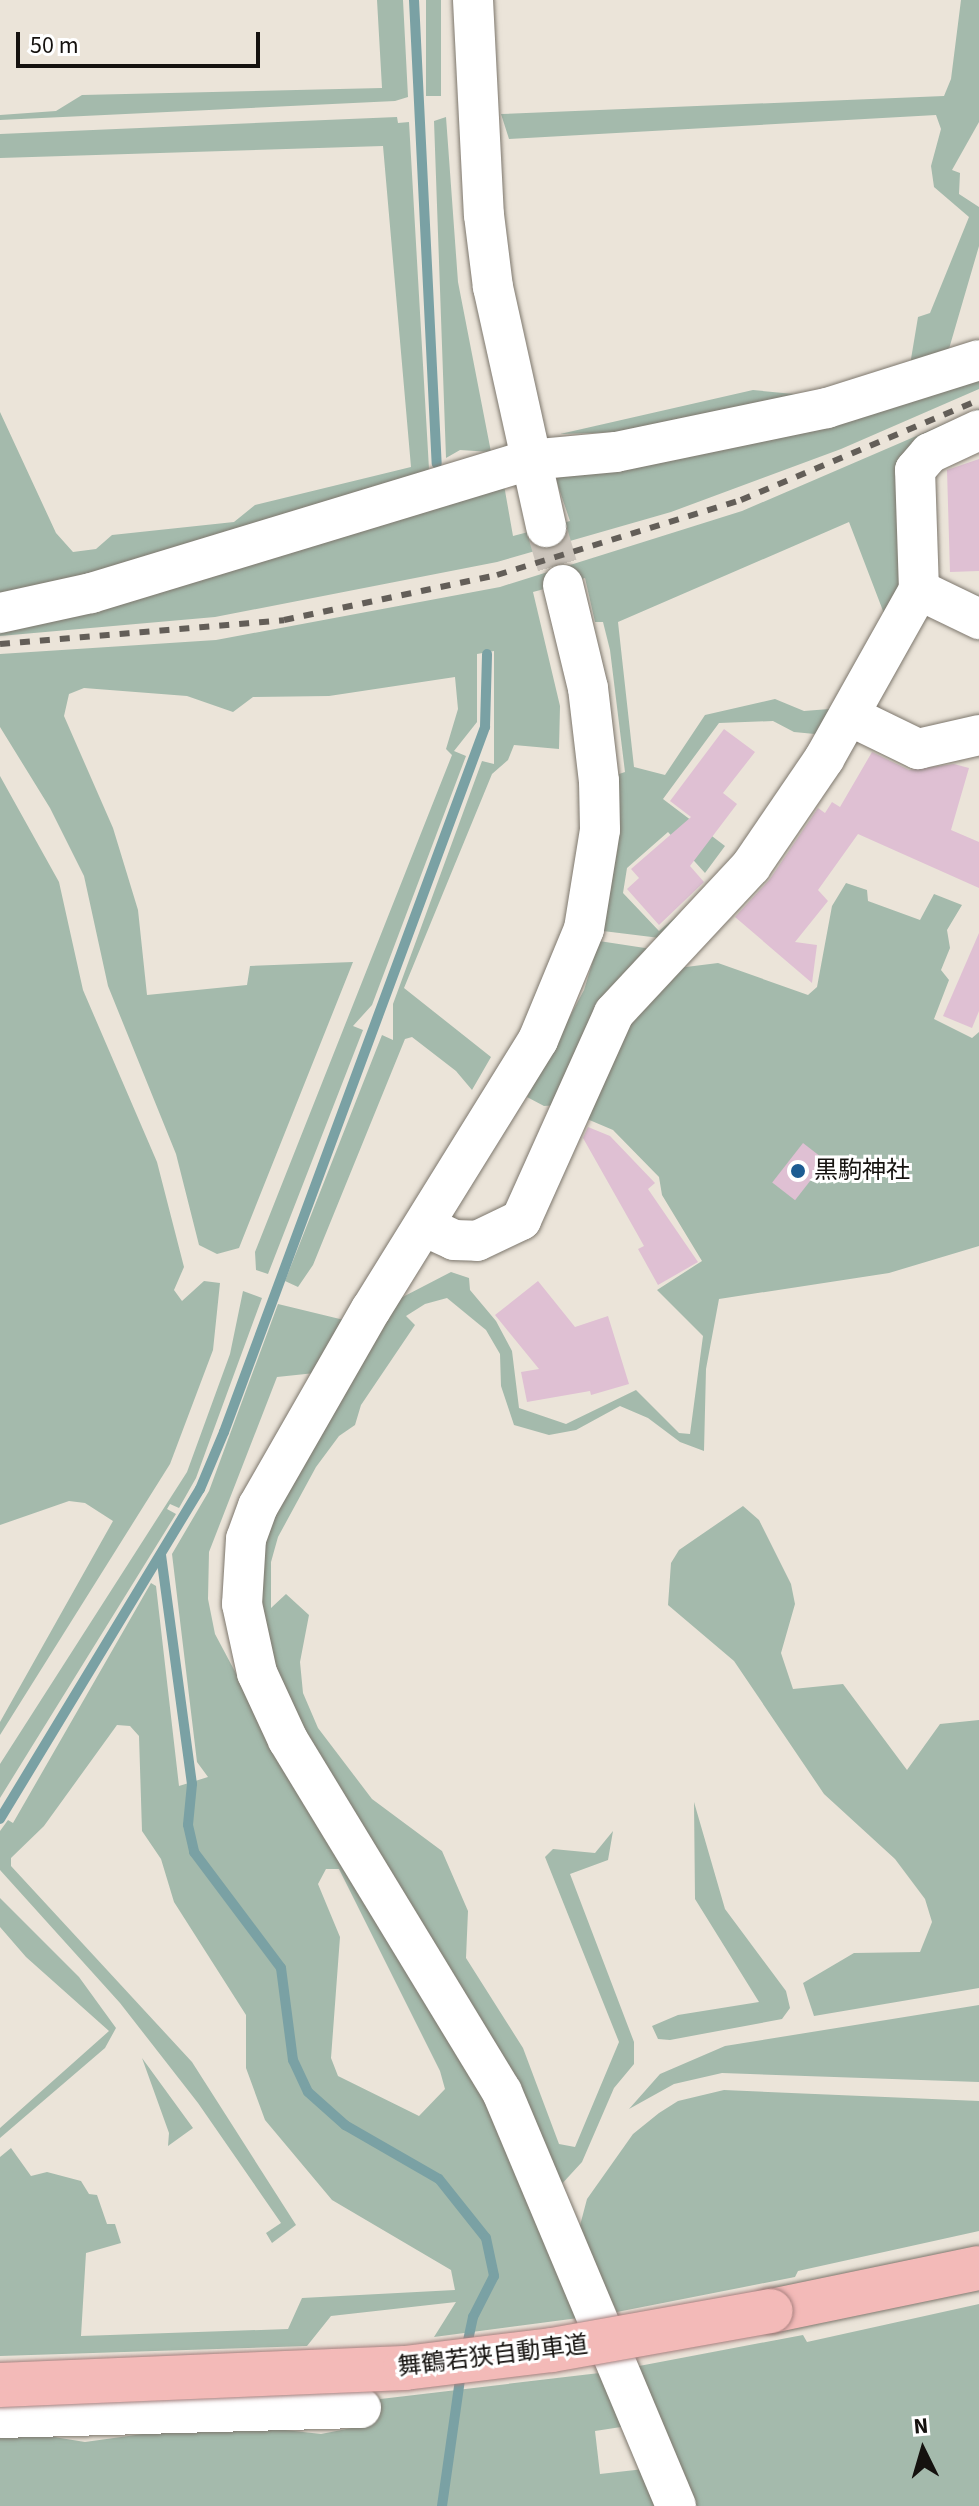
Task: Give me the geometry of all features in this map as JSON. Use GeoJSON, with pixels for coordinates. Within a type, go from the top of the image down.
{"type":"FeatureCollection","features":[{"type":"Feature","properties":{"kind":"highway","name":"舞鶴若狭自動車道"},"geometry":{"type":"LineString","coordinates":[[0,2385],[405,2368],[552,2350],[771,2311],[979,2268]]}},
{"type":"Feature","properties":{"kind":"street"},"geometry":{"type":"LineString","coordinates":[[473,0],[484,215],[503,345],[546,527]]}},
{"type":"Feature","properties":{"kind":"street"},"geometry":{"type":"LineString","coordinates":[[0,613],[91,593],[529,460],[616,452],[801,414],[979,360]]}},
{"type":"Feature","properties":{"kind":"street"},"geometry":{"type":"LineString","coordinates":[[424,1226],[454,1240],[477,1241],[521,1220],[614,1013],[751,866],[850,716],[919,590],[915,470],[930,453],[979,430]]}},
{"type":"Feature","properties":{"kind":"street"},"geometry":{"type":"LineString","coordinates":[[563,585],[588,688],[599,781],[600,830],[587,916],[565,983],[538,1040],[371,1309],[258,1506],[242,1571],[247,1638],[257,1673],[288,1740],[502,2092],[676,2506]]}},
{"type":"Feature","properties":{"kind":"street"},"geometry":{"type":"LineString","coordinates":[[919,590],[979,619]]}},
{"type":"Feature","properties":{"kind":"street"},"geometry":{"type":"LineString","coordinates":[[850,716],[918,749],[979,735]]}},
{"type":"Feature","properties":{"kind":"street"},"geometry":{"type":"LineString","coordinates":[[0,2418],[361,2408]]}},
{"type":"Feature","properties":{"kind":"green space"},"geometry":{"type":"Polygon","coordinates":[[[377,0],[403,0],[408,97],[395,101],[0,120],[0,115],[56,111],[82,95],[382,88],[377,0]]]}},
{"type":"Feature","properties":{"kind":"green space"},"geometry":{"type":"Polygon","coordinates":[[[426,0],[441,0],[441,96],[426,96],[426,0]]]}},
{"type":"Feature","properties":{"kind":"green space"},"geometry":{"type":"Polygon","coordinates":[[[961,0],[979,0],[979,122],[952,170],[960,173],[959,194],[979,207],[979,246],[944,366],[658,431],[560,434],[753,390],[804,395],[910,365],[918,317],[930,313],[969,217],[934,187],[931,166],[941,129],[936,115],[509,139],[501,114],[944,96],[951,79],[961,0]]]}},
{"type":"Feature","properties":{"kind":"green space"},"geometry":{"type":"Polygon","coordinates":[[[397,117],[398,123],[409,122],[429,469],[419,476],[0,604],[0,412],[56,533],[73,552],[96,549],[112,535],[234,522],[255,505],[411,467],[383,146],[0,158],[0,134],[397,117]]]}},
{"type":"Feature","properties":{"kind":"green space"},"geometry":{"type":"Polygon","coordinates":[[[446,117],[458,282],[491,452],[460,450],[446,458],[434,121],[446,117]]]}},
{"type":"Feature","properties":{"kind":"green space"},"geometry":{"type":"Polygon","coordinates":[[[979,370],[979,389],[841,449],[671,512],[497,562],[215,617],[0,636],[0,620],[504,485],[513,536],[570,521],[556,480],[565,469],[979,370]]]}},
{"type":"Feature","properties":{"kind":"green space"},"geometry":{"type":"Polygon","coordinates":[[[979,409],[979,420],[923,446],[908,588],[888,624],[849,522],[618,622],[634,767],[665,775],[705,715],[775,699],[804,711],[842,708],[825,735],[794,732],[773,721],[719,723],[663,799],[725,846],[705,873],[668,832],[627,868],[623,893],[659,931],[718,881],[668,939],[603,931],[618,846],[619,774],[625,772],[610,650],[603,622],[595,622],[585,578],[533,592],[560,706],[559,749],[514,745],[508,760],[492,774],[404,988],[491,1057],[472,1090],[456,1071],[412,1037],[405,1039],[313,1265],[298,1287],[285,1281],[382,1035],[393,1040],[393,1004],[482,761],[494,764],[494,651],[477,654],[477,722],[454,751],[466,756],[372,1005],[353,1026],[363,1030],[268,1274],[256,1270],[255,1252],[452,755],[446,749],[458,709],[455,677],[329,696],[253,697],[233,712],[187,696],[84,688],[69,694],[64,716],[113,828],[138,910],[147,995],[247,985],[250,966],[353,962],[239,1248],[217,1254],[199,1245],[176,1154],[108,986],[84,876],[50,808],[0,727],[0,654],[216,640],[500,587],[742,511],[979,409]]]}},
{"type":"Feature","properties":{"kind":"green space"},"geometry":{"type":"Polygon","coordinates":[[[0,776],[59,882],[83,990],[157,1162],[184,1267],[174,1290],[182,1301],[204,1281],[220,1283],[213,1350],[170,1464],[0,1735],[0,1722],[113,1521],[85,1503],[69,1501],[0,1525],[0,776]]]}},
{"type":"Feature","properties":{"kind":"green space"},"geometry":{"type":"Polygon","coordinates":[[[846,883],[867,890],[868,901],[920,920],[934,894],[962,905],[947,930],[950,948],[941,970],[949,980],[934,1019],[972,1038],[979,1032],[979,1246],[889,1273],[719,1299],[706,1369],[704,1451],[680,1442],[648,1418],[620,1406],[576,1430],[549,1435],[514,1425],[501,1386],[500,1354],[486,1330],[447,1298],[425,1304],[406,1316],[415,1325],[361,1405],[355,1425],[339,1436],[316,1467],[278,1537],[271,1562],[271,1608],[286,1594],[309,1615],[300,1662],[303,1693],[318,1728],[372,1799],[442,1851],[468,1911],[466,1958],[523,2048],[559,2144],[575,2147],[619,2042],[545,1857],[553,1849],[595,1853],[613,1831],[608,1860],[570,1874],[634,2042],[634,2064],[614,2088],[582,2162],[559,2187],[303,1733],[261,1635],[261,1538],[395,1301],[451,1272],[469,1278],[470,1290],[496,1321],[512,1351],[519,1408],[566,1424],[636,1390],[679,1433],[690,1434],[703,1336],[657,1290],[702,1261],[662,1195],[659,1177],[613,1130],[580,1116],[605,1050],[670,969],[718,963],[808,995],[817,987],[832,906],[846,883]]]}},
{"type":"Feature","properties":{"kind":"green space"},"geometry":{"type":"Polygon","coordinates":[[[599,941],[658,950],[560,1105],[544,1106],[527,1097],[584,990],[599,941]]]}},
{"type":"Feature","properties":{"kind":"green space"},"geometry":{"type":"Polygon","coordinates":[[[243,1291],[262,1298],[196,1478],[179,1508],[170,1504],[167,1509],[176,1514],[0,1798],[0,1764],[187,1472],[230,1354],[243,1291]]]}},
{"type":"Feature","properties":{"kind":"green space"},"geometry":{"type":"Polygon","coordinates":[[[278,1304],[344,1320],[315,1373],[277,1377],[209,1552],[208,1599],[215,1634],[280,1756],[464,2055],[586,2317],[434,2337],[456,2302],[331,2316],[307,2346],[0,2356],[0,2157],[11,2148],[31,2176],[47,2172],[81,2181],[89,2194],[97,2195],[107,2224],[115,2224],[121,2243],[86,2253],[81,2336],[288,2329],[302,2298],[455,2290],[451,2270],[332,2200],[265,2120],[246,2068],[246,2015],[174,1902],[161,1859],[142,1831],[139,1736],[130,1726],[117,1725],[44,1826],[11,1858],[11,1866],[192,2062],[296,2225],[272,2243],[266,2233],[281,2223],[198,2103],[120,2003],[0,1870],[0,1831],[8,1820],[13,1823],[151,1583],[156,1586],[179,1786],[208,1777],[197,1762],[172,1554],[209,1491],[278,1304]],[[326,1869],[318,1884],[340,1937],[331,2058],[338,2076],[419,2116],[445,2089],[440,2071],[339,1869],[326,1869]]]}},
{"type":"Feature","properties":{"kind":"green space"},"geometry":{"type":"Polygon","coordinates":[[[743,1506],[759,1520],[791,1584],[795,1604],[781,1653],[793,1689],[843,1684],[907,1770],[940,1724],[979,1720],[979,1988],[814,2016],[803,1983],[854,1953],[920,1952],[932,1922],[925,1899],[895,1859],[824,1794],[734,1661],[668,1605],[671,1563],[679,1550],[743,1506]]]}},
{"type":"Feature","properties":{"kind":"green space"},"geometry":{"type":"Polygon","coordinates":[[[694,1802],[725,1909],[786,1991],[790,2008],[782,2019],[670,2040],[658,2039],[652,2026],[678,2015],[759,2002],[695,1899],[694,1802]]]}},
{"type":"Feature","properties":{"kind":"green space"},"geometry":{"type":"Polygon","coordinates":[[[0,1898],[79,1977],[116,2028],[105,2048],[0,2138],[0,2128],[109,2031],[26,1957],[0,1927],[0,1898]]]}},
{"type":"Feature","properties":{"kind":"green space"},"geometry":{"type":"Polygon","coordinates":[[[979,2005],[979,2082],[722,2073],[674,2084],[629,2109],[660,2074],[725,2046],[979,2005]]]}},
{"type":"Feature","properties":{"kind":"green space"},"geometry":{"type":"Polygon","coordinates":[[[142,2058],[193,2128],[168,2146],[169,2133],[142,2058]]]}},
{"type":"Feature","properties":{"kind":"green space"},"geometry":{"type":"Polygon","coordinates":[[[724,2090],[979,2101],[979,2231],[798,2271],[795,2277],[617,2312],[578,2233],[587,2199],[633,2134],[659,2113],[678,2101],[724,2090]]]}},
{"type":"Feature","properties":{"kind":"green space"},"geometry":{"type":"Polygon","coordinates":[[[979,2304],[979,2506],[694,2506],[639,2366],[803,2335],[807,2342],[979,2304]]]}},
{"type":"Feature","properties":{"kind":"green space"},"geometry":{"type":"Polygon","coordinates":[[[608,2372],[626,2421],[621,2427],[595,2431],[600,2474],[644,2469],[660,2506],[0,2506],[0,2425],[35,2425],[54,2437],[85,2442],[222,2423],[321,2434],[372,2424],[372,2400],[608,2372]]]}},
{"type":"Feature","properties":{"kind":"building"},"geometry":{"type":"Polygon","coordinates":[[[979,459],[979,571],[950,572],[947,470],[979,459]]]}},
{"type":"Feature","properties":{"kind":"building"},"geometry":{"type":"Polygon","coordinates":[[[724,729],[755,752],[723,793],[737,804],[690,866],[704,882],[659,925],[627,889],[639,878],[631,869],[691,817],[670,801],[724,729]]]}},
{"type":"Feature","properties":{"kind":"building"},"geometry":{"type":"Polygon","coordinates":[[[872,752],[909,770],[954,764],[969,768],[951,830],[979,842],[979,888],[858,834],[818,890],[828,901],[795,942],[817,945],[812,983],[735,917],[770,879],[818,808],[825,813],[832,802],[840,807],[872,752]]]}},
{"type":"Feature","properties":{"kind":"building"},"geometry":{"type":"Polygon","coordinates":[[[979,933],[979,1011],[972,1028],[943,1016],[979,933]]]}},
{"type":"Feature","properties":{"kind":"building"},"geometry":{"type":"Polygon","coordinates":[[[588,1127],[610,1136],[655,1183],[648,1189],[698,1262],[658,1285],[638,1249],[644,1246],[583,1138],[588,1127]]]}},
{"type":"Feature","properties":{"kind":"building","name":"黒駒神社"},"geometry":{"type":"Polygon","coordinates":[[[803,1143],[826,1161],[795,1200],[772,1182],[803,1143]]]}},
{"type":"Feature","properties":{"kind":"building"},"geometry":{"type":"Polygon","coordinates":[[[538,1281],[575,1327],[608,1316],[629,1384],[591,1395],[590,1391],[527,1402],[521,1372],[539,1369],[495,1315],[538,1281]]]}},
{"type":"Feature","properties":{"kind":"waterway"},"geometry":{"type":"LineString","coordinates":[[414,0],[437,463]]}},
{"type":"Feature","properties":{"kind":"waterway"},"geometry":{"type":"LineString","coordinates":[[0,1819],[200,1489],[224,1432],[485,727],[487,654]]}},
{"type":"Feature","properties":{"kind":"waterway"},"geometry":{"type":"LineString","coordinates":[[161,1555],[192,1784],[188,1825],[194,1852],[281,1968],[293,2060],[308,2092],[345,2125],[439,2179],[486,2238],[494,2276],[473,2317],[466,2349]]}},
{"type":"Feature","properties":{"kind":"waterway"},"geometry":{"type":"LineString","coordinates":[[442,2506],[461,2373]]}},
{"type":"Feature","properties":{"kind":"tunnel"},"geometry":{"type":"LineString","coordinates":[[546,527],[563,585]]}},
{"type":"Feature","properties":{"kind":"railway"},"geometry":{"type":"LineString","coordinates":[[0,644],[284,620],[497,575],[741,500],[979,400]]}},
{"type":"Feature","properties":{"kind":"place","name":"黒駒神社"},"geometry":{"type":"Point","coordinates":[798,1171]}}]}
